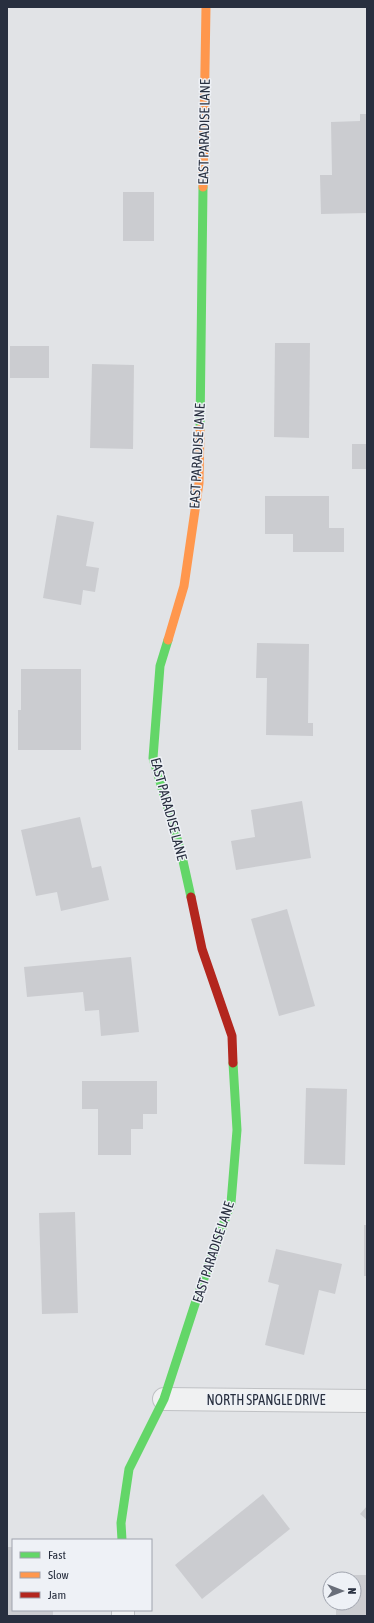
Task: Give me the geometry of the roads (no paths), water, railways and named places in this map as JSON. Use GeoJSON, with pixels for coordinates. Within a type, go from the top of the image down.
{"type":"FeatureCollection","features":[{"type":"Feature","properties":{"kind":"street","name":"EAST PARADISE LANE"},"geometry":{"type":"LineString","coordinates":[[122,1539],[122,1523],[129,1469],[164,1399],[196,1301],[231,1204],[237,1130],[232,1036],[202,950],[181,852],[153,758],[160,666],[184,586],[199,483],[206,7]]}},
{"type":"Feature","properties":{"kind":"street","name":"NORTH SPANGLE DRIVE"},"geometry":{"type":"LineString","coordinates":[[164,1399],[367,1401]]}}]}
